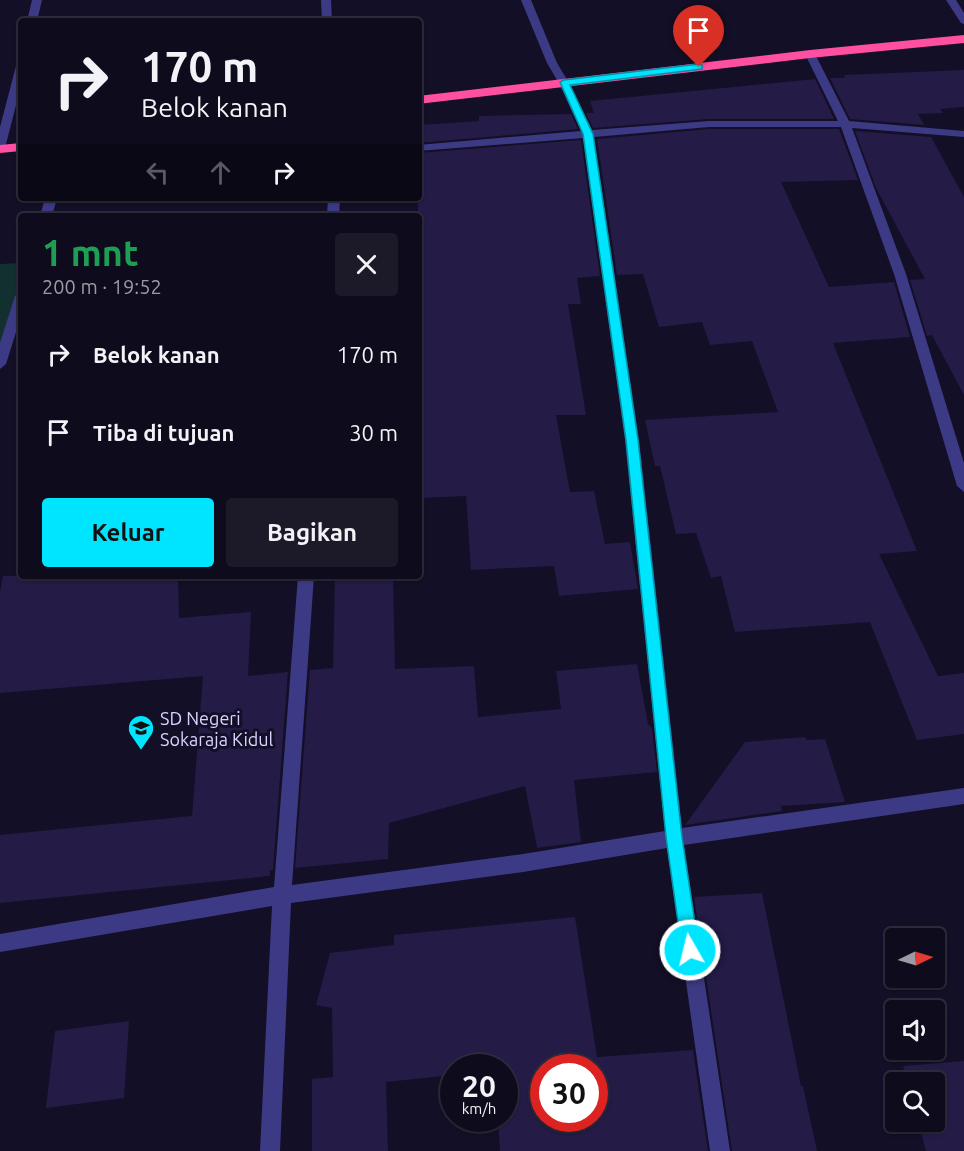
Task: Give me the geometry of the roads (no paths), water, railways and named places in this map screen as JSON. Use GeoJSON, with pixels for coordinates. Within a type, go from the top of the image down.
{"type":"FeatureCollection","features":[{"type":"Feature","properties":{"kind":"highway"},"geometry":{"type":"LineString","coordinates":[[422,100],[810,54],[964,39]]}},
{"type":"Feature","properties":{"kind":"highway"},"geometry":{"type":"LineString","coordinates":[[0,149],[18,147]]}},
{"type":"Feature","properties":{"kind":"street"},"geometry":{"type":"LineString","coordinates":[[33,18],[37,0]]}},
{"type":"Feature","properties":{"kind":"street"},"geometry":{"type":"LineString","coordinates":[[326,0],[327,18]]}},
{"type":"Feature","properties":{"kind":"street"},"geometry":{"type":"LineString","coordinates":[[526,0],[552,63],[564,82],[588,134],[632,440],[674,837],[720,1151]]}},
{"type":"Feature","properties":{"kind":"street"},"geometry":{"type":"LineString","coordinates":[[951,0],[964,21]]}},
{"type":"Feature","properties":{"kind":"street"},"geometry":{"type":"LineString","coordinates":[[810,54],[845,124],[900,274],[964,486]]}},
{"type":"Feature","properties":{"kind":"street"},"geometry":{"type":"LineString","coordinates":[[0,149],[18,78]]}},
{"type":"Feature","properties":{"kind":"street"},"geometry":{"type":"LineString","coordinates":[[422,148],[710,124],[845,124],[964,134]]}},
{"type":"Feature","properties":{"kind":"street"},"geometry":{"type":"LineString","coordinates":[[0,364],[18,306]]}},
{"type":"Feature","properties":{"kind":"street"},"geometry":{"type":"LineString","coordinates":[[270,1151],[282,895],[306,579]]}},
{"type":"Feature","properties":{"kind":"street"},"geometry":{"type":"LineString","coordinates":[[0,943],[282,895],[523,863],[674,837],[964,796]]}},
{"type":"Feature","properties":{"kind":"place","name":"SD Negeri Sokaraja Kidul"},"geometry":{"type":"Point","coordinates":[141,751]}}]}
